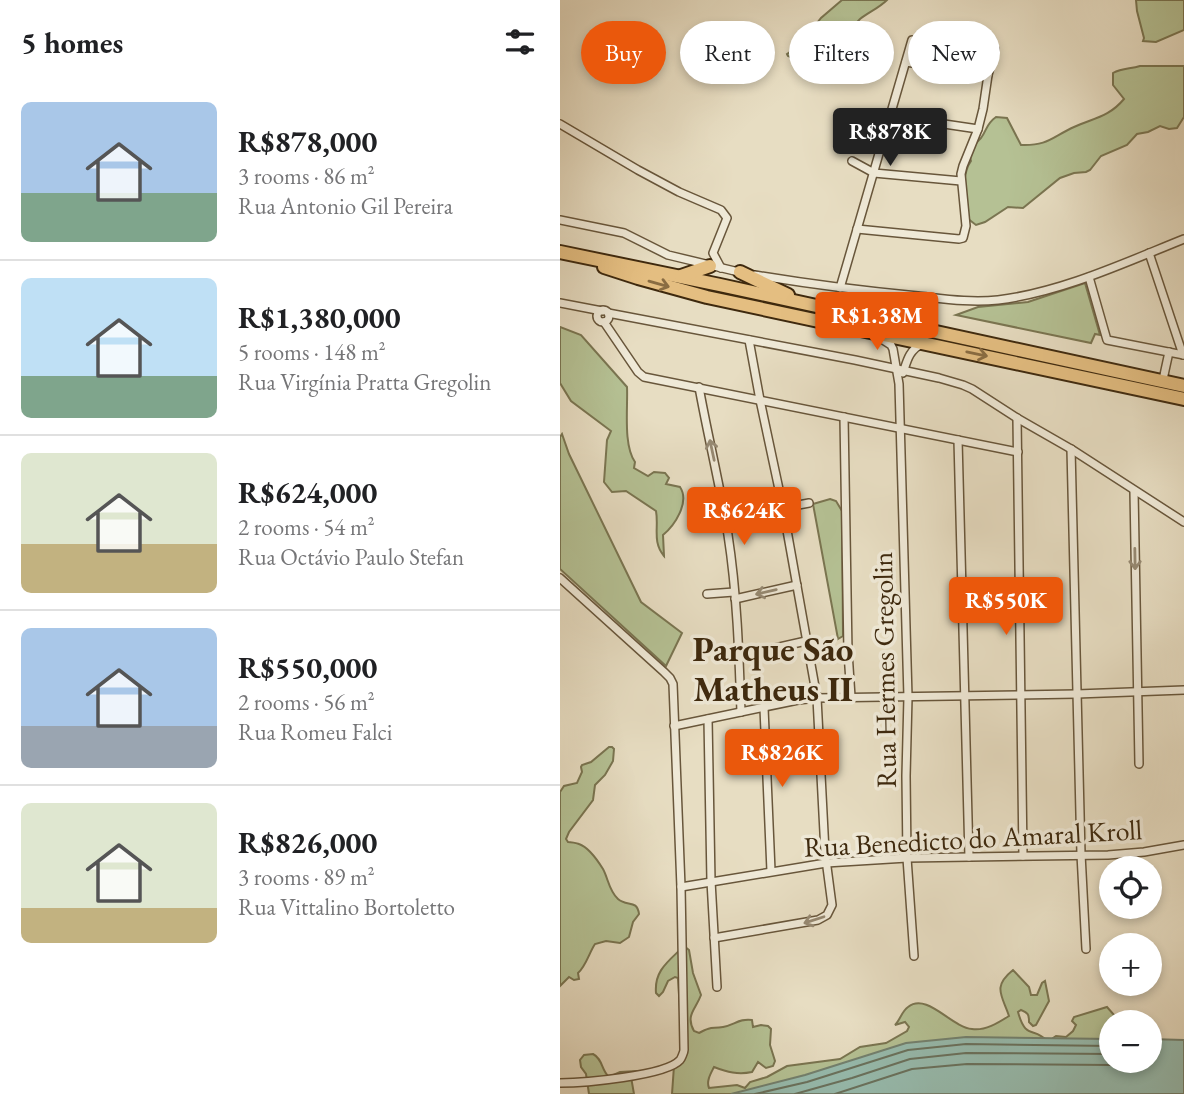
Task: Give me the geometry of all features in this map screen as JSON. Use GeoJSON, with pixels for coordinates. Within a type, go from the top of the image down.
{"type":"FeatureCollection","features":[{"type":"Feature","properties":{"kind":"highway"},"geometry":{"type":"LineString","coordinates":[[566,253],[1184,386]]}},
{"type":"Feature","properties":{"kind":"highway"},"geometry":{"type":"LineString","coordinates":[[566,253],[626,275],[676,289],[1184,399]]}},
{"type":"Feature","properties":{"kind":"highway"},"geometry":{"type":"LineString","coordinates":[[679,276],[716,267]]}},
{"type":"Feature","properties":{"kind":"highway"},"geometry":{"type":"LineString","coordinates":[[740,272],[807,305]]}},
{"type":"Feature","properties":{"kind":"highway"},"geometry":{"type":"LineString","coordinates":[[1078,363],[1105,363],[1184,380]]}},
{"type":"Feature","properties":{"kind":"street"},"geometry":{"type":"LineString","coordinates":[[839,288],[908,55]]}},
{"type":"Feature","properties":{"kind":"street"},"geometry":{"type":"LineString","coordinates":[[857,229],[963,238],[963,166],[978,129],[987,84]]}},
{"type":"Feature","properties":{"kind":"street"},"geometry":{"type":"LineString","coordinates":[[890,116],[978,129]]}},
{"type":"Feature","properties":{"kind":"street"},"geometry":{"type":"LineString","coordinates":[[560,124],[680,192],[721,210],[727,218],[713,253],[716,267]]}},
{"type":"Feature","properties":{"kind":"street"},"geometry":{"type":"LineString","coordinates":[[852,161],[874,173],[961,181]]}},
{"type":"Feature","properties":{"kind":"street"},"geometry":{"type":"LineString","coordinates":[[560,220],[624,233],[668,256],[740,272],[839,288],[963,301],[1017,297],[1041,292],[1089,277],[1184,239]]}},
{"type":"Feature","properties":{"kind":"street"},"geometry":{"type":"LineString","coordinates":[[1149,253],[1183,355]]}},
{"type":"Feature","properties":{"kind":"street"},"geometry":{"type":"LineString","coordinates":[[1089,277],[1107,341],[1183,355]]}},
{"type":"Feature","properties":{"kind":"street"},"geometry":{"type":"LineString","coordinates":[[560,303],[900,370],[972,388],[1184,522]]}},
{"type":"Feature","properties":{"kind":"street"},"geometry":{"type":"LineString","coordinates":[[605,312],[599,313],[598,318],[604,322],[644,377],[1018,452]]}},
{"type":"Feature","properties":{"kind":"street"},"geometry":{"type":"LineString","coordinates":[[864,330],[891,345],[895,354],[885,367]]}},
{"type":"Feature","properties":{"kind":"street"},"geometry":{"type":"LineString","coordinates":[[714,938],[806,923],[823,918],[832,905],[826,863],[817,698],[749,340]]}},
{"type":"Feature","properties":{"kind":"street"},"geometry":{"type":"LineString","coordinates":[[900,370],[912,350],[924,343]]}},
{"type":"Feature","properties":{"kind":"street"},"geometry":{"type":"LineString","coordinates":[[1164,375],[1169,352]]}},
{"type":"Feature","properties":{"kind":"street","name":"Rua Hermes Gregolin"},"geometry":{"type":"LineString","coordinates":[[895,354],[900,370],[908,697],[907,858],[914,956]]}},
{"type":"Feature","properties":{"kind":"street"},"geometry":{"type":"LineString","coordinates":[[699,387],[728,535],[735,595],[741,712]]}},
{"type":"Feature","properties":{"kind":"street"},"geometry":{"type":"LineString","coordinates":[[844,417],[851,697]]}},
{"type":"Feature","properties":{"kind":"street"},"geometry":{"type":"LineString","coordinates":[[1017,418],[1023,856]]}},
{"type":"Feature","properties":{"kind":"street"},"geometry":{"type":"LineString","coordinates":[[958,440],[969,857]]}},
{"type":"Feature","properties":{"kind":"street"},"geometry":{"type":"LineString","coordinates":[[1071,449],[1081,855],[1086,949]]}},
{"type":"Feature","properties":{"kind":"street"},"geometry":{"type":"LineString","coordinates":[[1134,491],[1139,764]]}},
{"type":"Feature","properties":{"kind":"street"},"geometry":{"type":"LineString","coordinates":[[783,508],[808,503]]}},
{"type":"Feature","properties":{"kind":"street"},"geometry":{"type":"LineString","coordinates":[[560,578],[670,678],[673,684],[684,1050],[681,1058],[654,1071],[600,1081],[560,1083]]}},
{"type":"Feature","properties":{"kind":"street"},"geometry":{"type":"LineString","coordinates":[[707,594],[735,595],[797,585]]}},
{"type":"Feature","properties":{"kind":"street"},"geometry":{"type":"LineString","coordinates":[[739,656],[806,641]]}},
{"type":"Feature","properties":{"kind":"street"},"geometry":{"type":"LineString","coordinates":[[674,726],[817,698],[1184,690]]}},
{"type":"Feature","properties":{"kind":"street"},"geometry":{"type":"LineString","coordinates":[[764,708],[771,871]]}},
{"type":"Feature","properties":{"kind":"street"},"geometry":{"type":"LineString","coordinates":[[708,719],[711,881],[717,987]]}},
{"type":"Feature","properties":{"kind":"street","name":"Rua Benedicto do Amaral Kroll"},"geometry":{"type":"LineString","coordinates":[[681,887],[826,863],[907,858],[1108,855],[1184,845]]}},
{"type":"Feature","properties":{"kind":"green space"},"geometry":{"type":"Polygon","coordinates":[[[842,0],[887,0],[858,21],[819,21],[842,0]]]}},
{"type":"Feature","properties":{"kind":"green space"},"geometry":{"type":"Polygon","coordinates":[[[1136,0],[1184,0],[1184,30],[1156,42],[1143,41],[1136,0]]]}},
{"type":"Feature","properties":{"kind":"green space"},"geometry":{"type":"Polygon","coordinates":[[[1140,66],[1184,66],[1184,117],[1177,128],[1160,126],[1137,134],[1127,145],[1101,156],[1090,170],[1060,178],[1023,208],[1008,207],[976,225],[967,218],[965,181],[971,161],[969,154],[996,117],[1007,118],[1021,145],[1044,142],[1113,110],[1124,99],[1113,85],[1113,73],[1140,66]]]}},
{"type":"Feature","properties":{"kind":"green space"},"geometry":{"type":"Polygon","coordinates":[[[1085,283],[1100,335],[1095,334],[1091,343],[956,315],[978,307],[1028,302],[1085,283]]]}},
{"type":"Feature","properties":{"kind":"green space"},"geometry":{"type":"Polygon","coordinates":[[[560,327],[581,335],[627,387],[627,436],[635,462],[634,468],[648,476],[654,472],[665,473],[669,478],[666,484],[680,487],[683,493],[682,506],[676,519],[663,535],[664,556],[657,540],[656,511],[626,491],[612,492],[604,482],[607,440],[611,431],[571,401],[560,383],[560,327]]]}},
{"type":"Feature","properties":{"kind":"green space"},"geometry":{"type":"Polygon","coordinates":[[[562,434],[569,454],[641,602],[682,633],[666,666],[560,569],[562,434]]]}},
{"type":"Feature","properties":{"kind":"green space"},"geometry":{"type":"Polygon","coordinates":[[[830,499],[836,501],[842,511],[843,636],[838,639],[813,504],[830,499]]]}},
{"type":"Feature","properties":{"kind":"green space"},"geometry":{"type":"Polygon","coordinates":[[[609,747],[614,749],[613,761],[595,785],[593,800],[566,839],[579,844],[596,858],[615,896],[636,906],[639,914],[633,922],[629,937],[620,943],[606,941],[595,944],[578,973],[579,979],[569,977],[560,986],[560,792],[564,786],[577,783],[582,765],[591,762],[609,747]]]}},
{"type":"Feature","properties":{"kind":"green space"},"geometry":{"type":"Polygon","coordinates":[[[684,946],[689,950],[701,995],[691,1016],[694,1031],[699,1033],[748,1020],[752,1020],[753,1027],[761,1025],[771,1029],[770,1045],[775,1061],[773,1066],[766,1068],[758,1062],[752,1072],[742,1073],[714,1067],[708,1080],[709,1088],[737,1085],[745,1088],[750,1082],[767,1077],[787,1066],[840,1059],[860,1047],[886,1043],[907,1031],[909,1027],[905,1022],[895,1025],[906,1009],[915,1004],[931,1007],[964,1027],[982,1029],[991,1026],[1009,1016],[1000,992],[1003,981],[1013,970],[1029,987],[1031,995],[1037,995],[1045,981],[1049,1001],[1036,1025],[1033,1026],[1029,1022],[1027,1013],[1021,1010],[1018,1012],[1027,1030],[1047,1041],[780,1094],[672,1094],[674,1066],[682,1044],[678,978],[668,981],[659,996],[656,993],[656,985],[660,972],[684,946]]]}},
{"type":"Feature","properties":{"kind":"green space"},"geometry":{"type":"Polygon","coordinates":[[[1107,1007],[1110,1010],[1099,1010],[1099,1050],[1052,1044],[1056,1036],[1066,1037],[1073,1031],[1076,1025],[1072,1021],[1074,1017],[1107,1007]]]}},
{"type":"Feature","properties":{"kind":"green space"},"geometry":{"type":"Polygon","coordinates":[[[593,1054],[609,1077],[620,1072],[637,1071],[631,1077],[634,1094],[589,1094],[586,1074],[580,1060],[584,1055],[593,1054]]]}},
{"type":"Feature","properties":{"kind":"water"},"geometry":{"type":"Polygon","coordinates":[[[966,1037],[1099,1039],[1099,1073],[1162,1073],[1162,1039],[1184,1040],[1184,1094],[731,1094],[805,1075],[906,1043],[966,1037]]]}},
{"type":"Feature","properties":{"kind":"district","name":"Parque São Matheus II"},"geometry":{"type":"Point","coordinates":[773,668]}}]}
